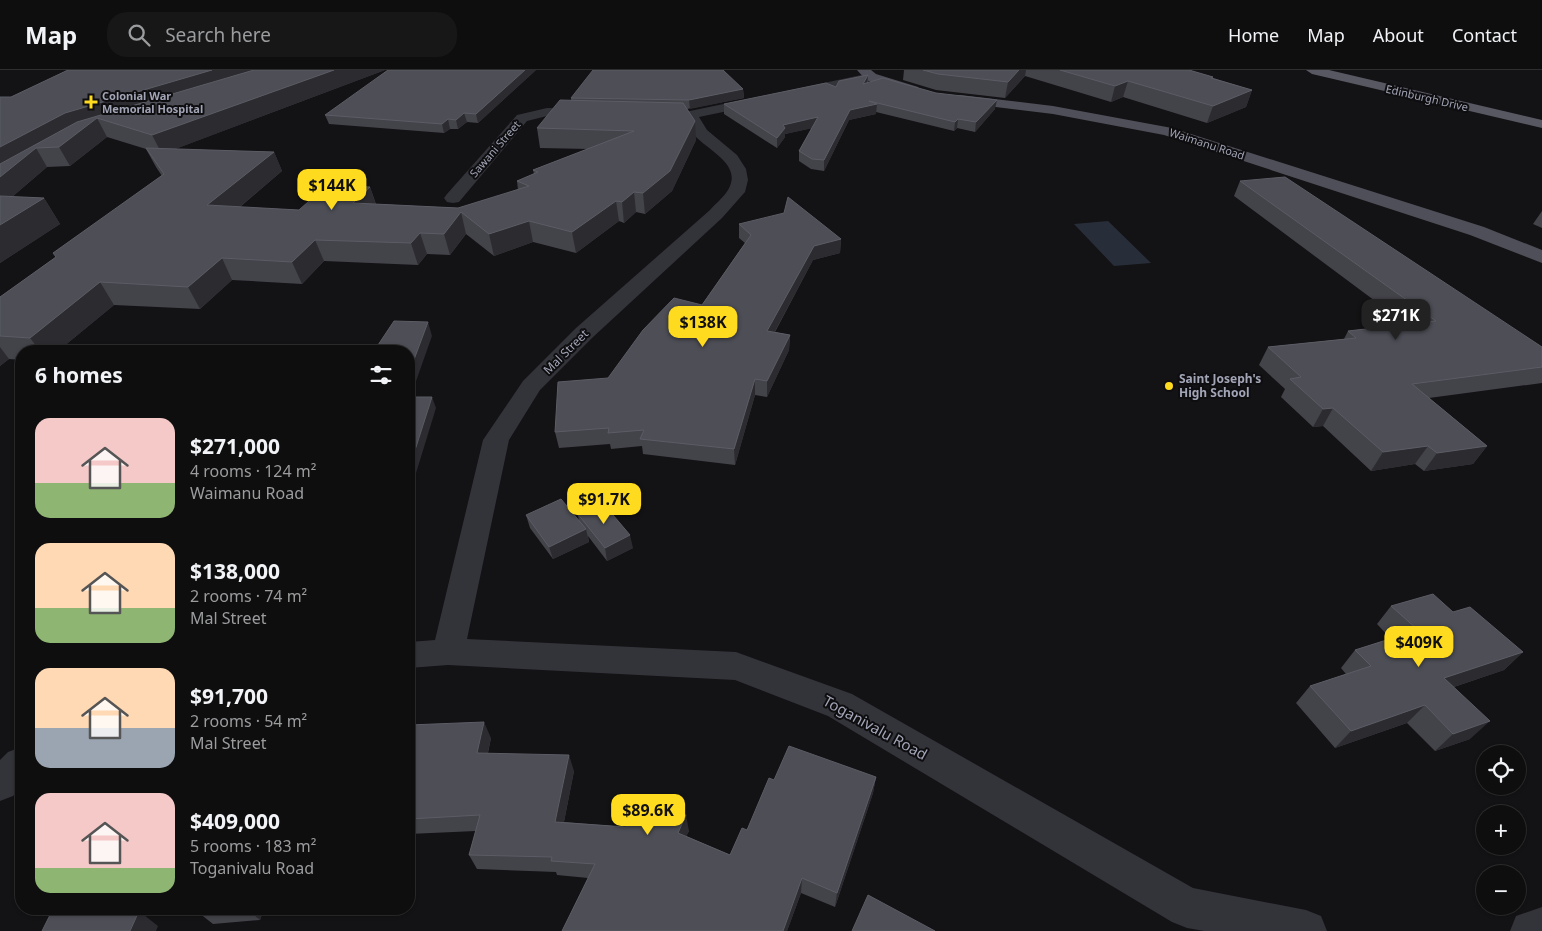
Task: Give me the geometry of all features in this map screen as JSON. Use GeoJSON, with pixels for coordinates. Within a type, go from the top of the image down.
{"type":"FeatureCollection","features":[{"type":"Feature","properties":{"kind":"highway","name":"Edinburgh Drive"},"geometry":{"type":"LineString","coordinates":[[1312,70],[1542,124]]}},
{"type":"Feature","properties":{"kind":"main road"},"geometry":{"type":"LineString","coordinates":[[867,73],[926,93]]}},
{"type":"Feature","properties":{"kind":"main road","name":"Waimanu Road"},"geometry":{"type":"LineString","coordinates":[[944,97],[1053,110],[1167,131],[1460,225],[1542,257]]}},
{"type":"Feature","properties":{"kind":"street"},"geometry":{"type":"LineString","coordinates":[[662,114],[690,115],[867,73]]}},
{"type":"Feature","properties":{"kind":"street","name":"Sawani Street"},"geometry":{"type":"LineString","coordinates":[[452,198],[522,118],[547,112],[604,113]]}},
{"type":"Feature","properties":{"kind":"street","name":"Mal Street"},"geometry":{"type":"LineString","coordinates":[[448,652],[496,440],[531,386],[584,333],[716,214],[736,192],[740,180],[738,169],[732,158],[701,133],[690,115]]}},
{"type":"Feature","properties":{"kind":"street","name":"Toganivalu Road"},"geometry":{"type":"LineString","coordinates":[[415,655],[448,652],[736,666],[840,705],[1187,907],[1306,931]]}},
{"type":"Feature","properties":{"kind":"street"},"geometry":{"type":"LineString","coordinates":[[0,784],[15,770]]}},
{"type":"Feature","properties":{"kind":"street"},"geometry":{"type":"LineString","coordinates":[[1531,931],[1542,928]]}},
{"type":"Feature","properties":{"kind":"shaded area"},"geometry":{"type":"Polygon","coordinates":[[[1108,221],[1151,263],[1114,266],[1074,224],[1108,221]]]}},
{"type":"Feature","properties":{"kind":"building"},"geometry":{"type":"Polygon","coordinates":[[[68,70],[212,70],[65,113],[0,147],[0,97],[11,97],[68,70]]]}},
{"type":"Feature","properties":{"kind":"building"},"geometry":{"type":"Polygon","coordinates":[[[254,70],[334,70],[152,135],[97,118],[59,147],[36,148],[0,177],[0,164],[77,122],[254,70]]]}},
{"type":"Feature","properties":{"kind":"building"},"geometry":{"type":"Polygon","coordinates":[[[388,70],[525,70],[476,114],[464,113],[456,120],[448,119],[442,124],[325,115],[388,70]]]}},
{"type":"Feature","properties":{"kind":"building"},"geometry":{"type":"Polygon","coordinates":[[[593,70],[723,70],[743,89],[689,100],[571,98],[593,70]]]}},
{"type":"Feature","properties":{"kind":"building"},"geometry":{"type":"Polygon","coordinates":[[[923,70],[1019,70],[1008,82],[938,74],[923,70]]]}},
{"type":"Feature","properties":{"kind":"building"},"geometry":{"type":"Polygon","coordinates":[[[1060,70],[1189,70],[1252,90],[1213,106],[1128,81],[1115,86],[1060,70]]]}},
{"type":"Feature","properties":{"kind":"building"},"geometry":{"type":"Polygon","coordinates":[[[868,75],[863,84],[883,78],[936,93],[997,100],[976,122],[958,119],[955,122],[869,101],[877,104],[850,110],[824,160],[812,159],[799,151],[818,117],[783,125],[785,128],[777,138],[724,104],[826,83],[836,87],[839,81],[868,75]]]}},
{"type":"Feature","properties":{"kind":"building"},"geometry":{"type":"Polygon","coordinates":[[[560,100],[683,103],[695,121],[670,171],[643,193],[634,192],[622,202],[616,201],[572,232],[529,221],[489,234],[461,212],[444,234],[420,233],[411,243],[315,240],[292,262],[222,258],[188,287],[100,282],[30,338],[0,336],[0,297],[56,257],[53,253],[164,174],[146,148],[274,152],[207,205],[299,210],[327,185],[370,187],[353,203],[458,208],[529,186],[517,181],[538,172],[533,170],[634,131],[537,128],[560,100]]]}},
{"type":"Feature","properties":{"kind":"building"},"geometry":{"type":"Polygon","coordinates":[[[1285,177],[1542,347],[1542,367],[1412,384],[1487,446],[1437,453],[1428,446],[1383,452],[1333,408],[1323,409],[1290,379],[1301,377],[1268,347],[1356,338],[1348,331],[1436,321],[1240,181],[1285,177]]]}},
{"type":"Feature","properties":{"kind":"building"},"geometry":{"type":"Polygon","coordinates":[[[0,196],[44,198],[0,225],[0,196]]]}},
{"type":"Feature","properties":{"kind":"building"},"geometry":{"type":"Polygon","coordinates":[[[788,197],[841,239],[814,246],[767,331],[790,335],[767,381],[755,379],[734,449],[640,439],[644,430],[608,433],[609,428],[555,432],[558,382],[608,378],[643,330],[674,298],[702,305],[751,235],[739,224],[784,213],[788,197]]]}},
{"type":"Feature","properties":{"kind":"building"},"geometry":{"type":"Polygon","coordinates":[[[394,321],[428,322],[415,357],[415,345],[378,345],[394,321]]]}},
{"type":"Feature","properties":{"kind":"building"},"geometry":{"type":"Polygon","coordinates":[[[415,397],[432,397],[415,450],[415,397]]]}},
{"type":"Feature","properties":{"kind":"building"},"geometry":{"type":"Polygon","coordinates":[[[561,499],[586,529],[549,547],[526,515],[561,499]]]}},
{"type":"Feature","properties":{"kind":"building"},"geometry":{"type":"Polygon","coordinates":[[[602,502],[630,535],[605,548],[577,513],[602,502]]]}},
{"type":"Feature","properties":{"kind":"building"},"geometry":{"type":"Polygon","coordinates":[[[1433,594],[1453,612],[1470,607],[1523,652],[1444,678],[1490,721],[1453,734],[1425,705],[1351,731],[1310,686],[1371,666],[1355,650],[1418,630],[1391,606],[1433,594]]]}},
{"type":"Feature","properties":{"kind":"building"},"geometry":{"type":"Polygon","coordinates":[[[484,722],[477,753],[569,755],[555,822],[626,827],[640,799],[686,815],[678,833],[730,855],[742,828],[747,830],[769,778],[774,780],[789,746],[876,777],[837,893],[802,878],[783,931],[562,931],[595,864],[551,861],[552,857],[469,855],[480,815],[415,819],[415,725],[484,722]]]}},
{"type":"Feature","properties":{"kind":"building"},"geometry":{"type":"Polygon","coordinates":[[[868,895],[935,931],[852,931],[868,895]]]}},
{"type":"Feature","properties":{"kind":"building"},"geometry":{"type":"Polygon","coordinates":[[[50,915],[137,915],[130,931],[42,931],[50,915]]]}},
{"type":"Feature","properties":{"kind":"place","name":"Colonial War Memorial Hospital"},"geometry":{"type":"Point","coordinates":[91,102]}},
{"type":"Feature","properties":{"kind":"place","name":"Saint Joseph's High School"},"geometry":{"type":"Point","coordinates":[1169,386]}}]}
